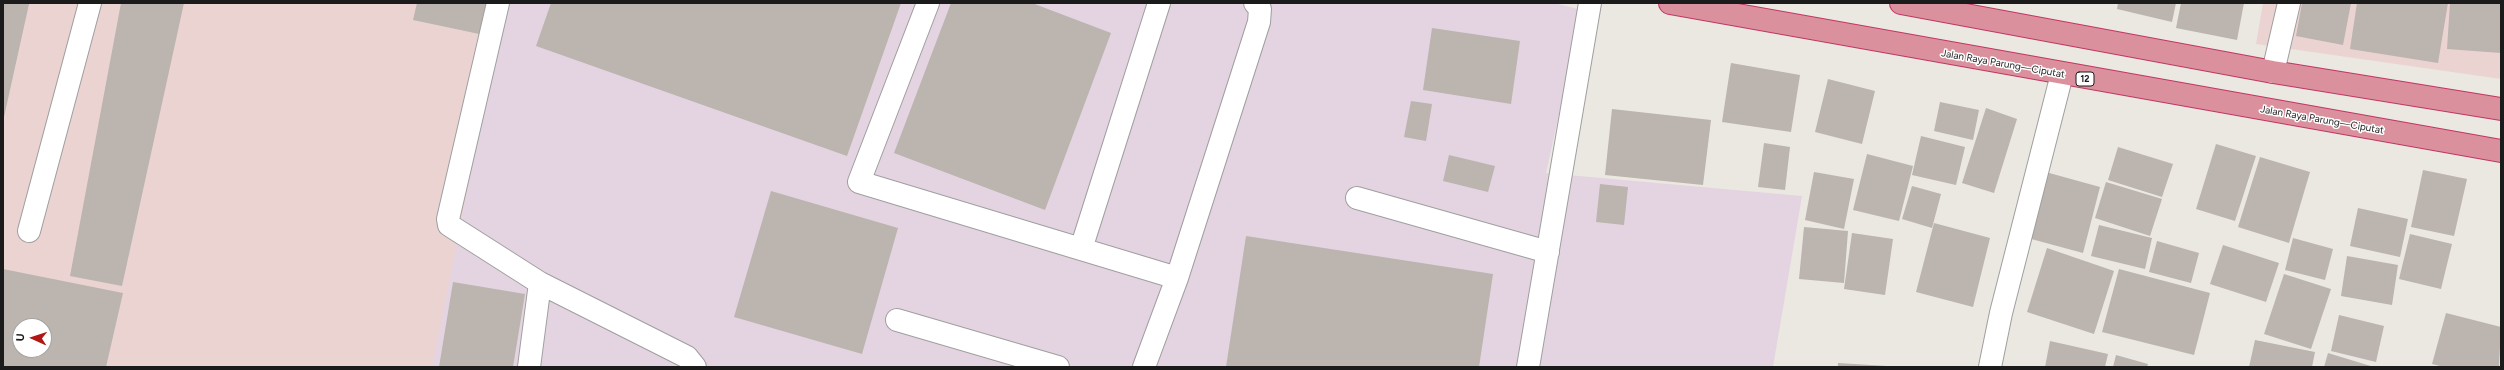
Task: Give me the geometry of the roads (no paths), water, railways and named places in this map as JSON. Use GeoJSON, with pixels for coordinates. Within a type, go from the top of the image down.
{"type":"FeatureCollection","features":[{"type":"Feature","properties":{"kind":"highway","name":"Jalan Raya Parung—Ciputat"},"geometry":{"type":"LineString","coordinates":[[1670,3],[2501,151]]}},
{"type":"Feature","properties":{"kind":"highway"},"geometry":{"type":"LineString","coordinates":[[1900,3],[2273,72],[2501,109]]}},
{"type":"Feature","properties":{"kind":"street"},"geometry":{"type":"LineString","coordinates":[[29,231],[90,3]]}},
{"type":"Feature","properties":{"kind":"street"},"geometry":{"type":"LineString","coordinates":[[498,3],[448,218],[449,225],[540,283],[687,357],[695,367]]}},
{"type":"Feature","properties":{"kind":"street"},"geometry":{"type":"LineString","coordinates":[[928,3],[859,182],[1177,278]]}},
{"type":"Feature","properties":{"kind":"street"},"geometry":{"type":"LineString","coordinates":[[1081,249],[1159,3]]}},
{"type":"Feature","properties":{"kind":"street"},"geometry":{"type":"LineString","coordinates":[[1144,367],[1177,278],[1259,22],[1260,9],[1255,3]]}},
{"type":"Feature","properties":{"kind":"street"},"geometry":{"type":"LineString","coordinates":[[1528,367],[1590,3]]}},
{"type":"Feature","properties":{"kind":"street"},"geometry":{"type":"LineString","coordinates":[[2273,72],[2289,3]]}},
{"type":"Feature","properties":{"kind":"street"},"geometry":{"type":"LineString","coordinates":[[1990,367],[2001,312],[2062,74]]}},
{"type":"Feature","properties":{"kind":"street"},"geometry":{"type":"LineString","coordinates":[[1357,198],[1548,252]]}},
{"type":"Feature","properties":{"kind":"street"},"geometry":{"type":"LineString","coordinates":[[529,367],[540,283]]}},
{"type":"Feature","properties":{"kind":"street"},"geometry":{"type":"LineString","coordinates":[[897,320],[1058,367]]}}]}
